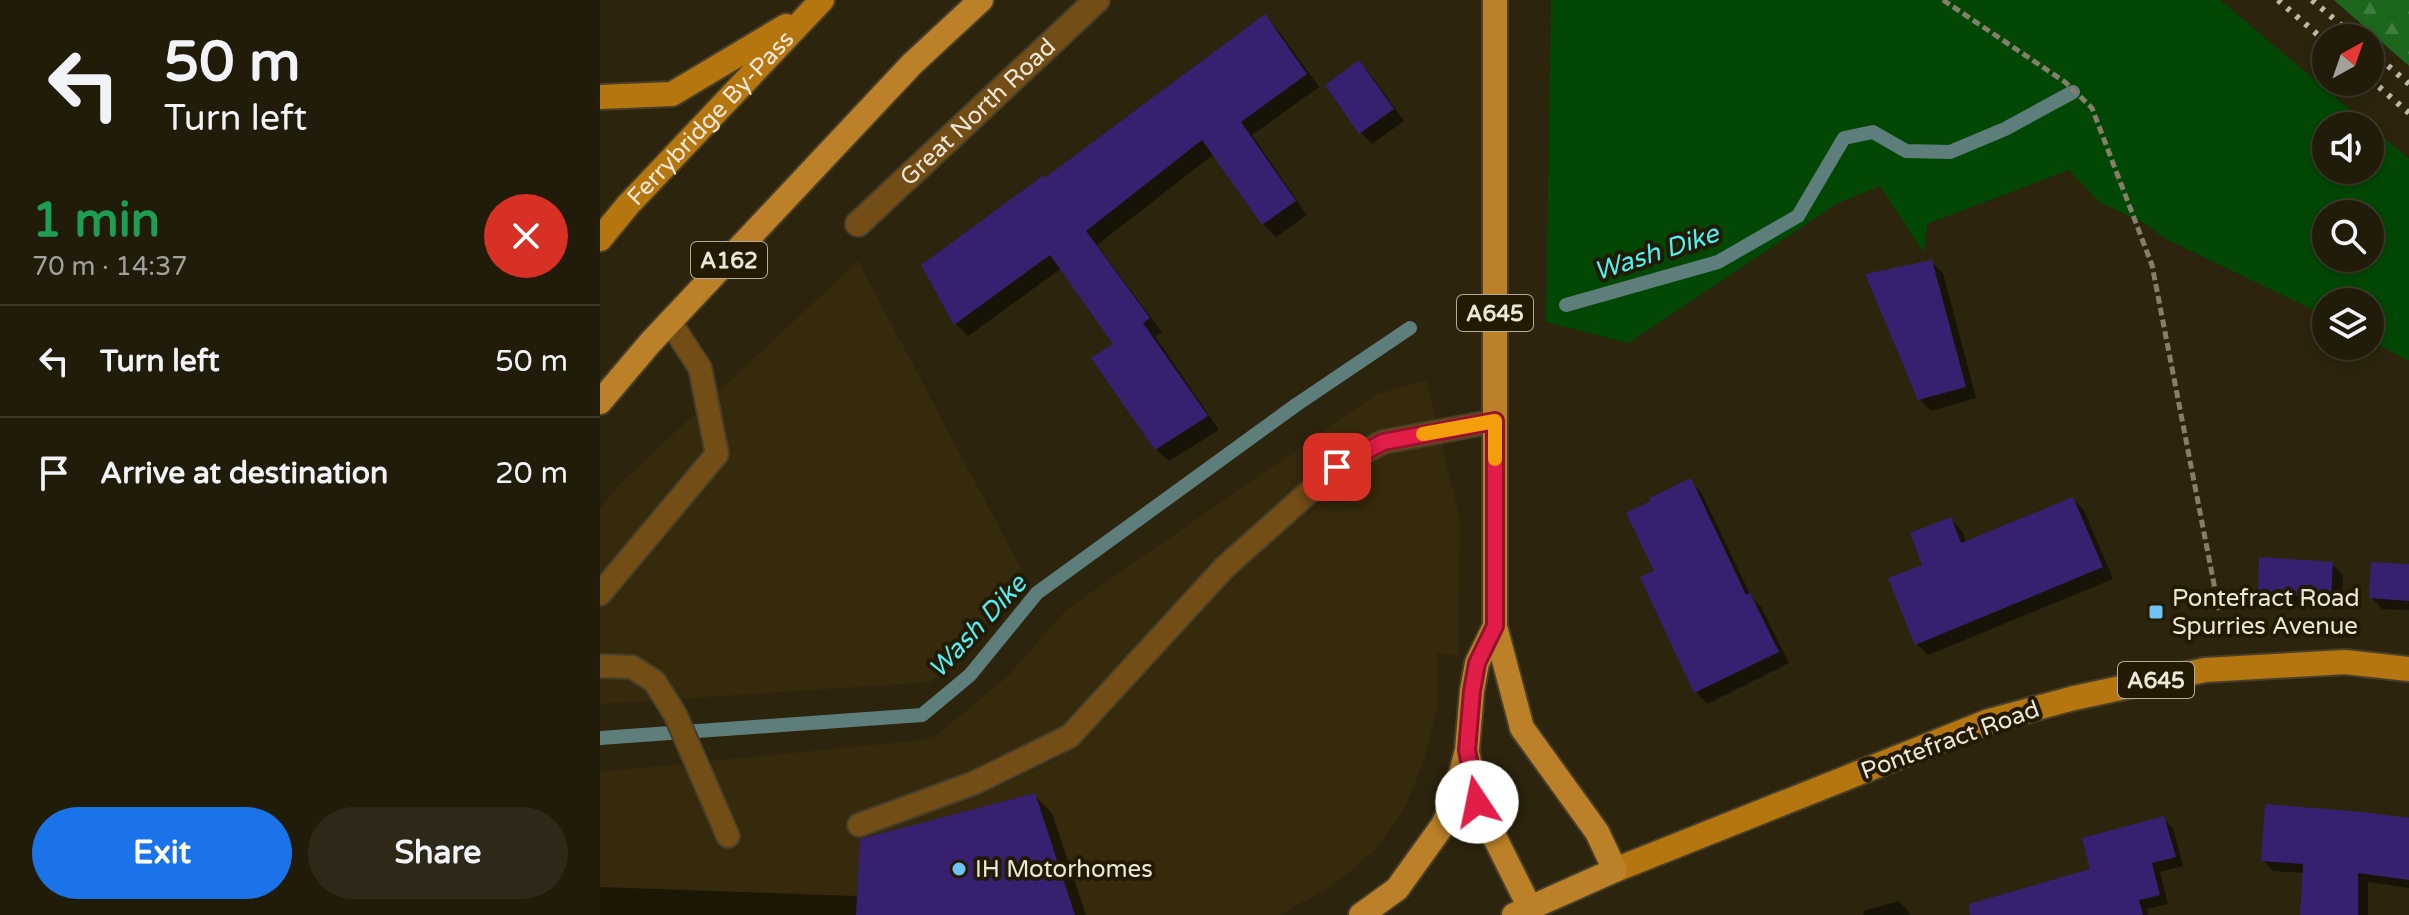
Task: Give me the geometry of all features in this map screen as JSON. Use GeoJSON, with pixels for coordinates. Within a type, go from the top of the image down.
{"type":"FeatureCollection","features":[{"type":"Feature","properties":{"kind":"highway","name":"A162"},"geometry":{"type":"LineString","coordinates":[[600,402],[670,322],[912,64],[981,0]]}},
{"type":"Feature","properties":{"kind":"highway","name":"A645"},"geometry":{"type":"LineString","coordinates":[[1495,0],[1495,626],[1522,728],[1597,832],[1615,870]]}},
{"type":"Feature","properties":{"kind":"highway","name":"A645"},"geometry":{"type":"LineString","coordinates":[[1361,915],[1397,889],[1443,825],[1454,801],[1467,750],[1477,663],[1495,626]]}},
{"type":"Feature","properties":{"kind":"highway","name":"A645"},"geometry":{"type":"LineString","coordinates":[[1467,750],[1477,802],[1522,912]]}},
{"type":"Feature","properties":{"kind":"highway","name":"Pontefract Road"},"geometry":{"type":"LineString","coordinates":[[1522,912],[1615,870]]}},
{"type":"Feature","properties":{"kind":"main road"},"geometry":{"type":"LineString","coordinates":[[600,97],[672,94],[818,5]]}},
{"type":"Feature","properties":{"kind":"main road","name":"Ferrybridge By-Pass"},"geometry":{"type":"LineString","coordinates":[[600,239],[628,205],[818,5]]}},
{"type":"Feature","properties":{"kind":"main road","name":"Pontefract Road"},"geometry":{"type":"LineString","coordinates":[[1615,870],[1989,721],[2074,698],[2205,670],[2345,662],[2409,669]]}},
{"type":"Feature","properties":{"kind":"street","name":"Great North Road"},"geometry":{"type":"LineString","coordinates":[[858,224],[1097,0]]}},
{"type":"Feature","properties":{"kind":"lane"},"geometry":{"type":"LineString","coordinates":[[600,594],[717,454],[700,368],[670,322]]}},
{"type":"Feature","properties":{"kind":"lane"},"geometry":{"type":"LineString","coordinates":[[859,825],[974,783],[1070,736],[1224,568],[1337,467],[1383,442],[1495,421]]}},
{"type":"Feature","properties":{"kind":"lane"},"geometry":{"type":"LineString","coordinates":[[600,666],[632,667],[654,681],[675,714],[728,836]]}},
{"type":"Feature","properties":{"kind":"path"},"geometry":{"type":"LineString","coordinates":[[1943,0],[2065,82],[2092,108],[2152,265],[2219,610]]}},
{"type":"Feature","properties":{"kind":"shaded area"},"geometry":{"type":"Polygon","coordinates":[[[858,261],[1027,580],[932,682],[600,704],[600,509],[622,482],[858,261]]]}},
{"type":"Feature","properties":{"kind":"shaded area"},"geometry":{"type":"Polygon","coordinates":[[[1426,380],[1460,519],[1459,656],[1437,653],[1437,710],[1425,758],[1404,809],[1376,849],[1332,886],[1279,915],[600,915],[600,772],[932,739],[1008,676],[1067,609],[1377,394],[1426,380]]]}},
{"type":"Feature","properties":{"kind":"green space"},"geometry":{"type":"Polygon","coordinates":[[[1551,0],[2220,0],[2312,77],[2312,96],[2334,96],[2353,112],[2312,112],[2312,184],[2384,184],[2384,138],[2409,159],[2409,361],[2384,348],[2384,288],[2312,288],[2312,309],[2164,238],[2144,223],[2099,202],[2069,170],[1927,224],[1924,253],[1880,186],[1836,204],[1628,343],[1546,322],[1551,0]]]}},
{"type":"Feature","properties":{"kind":"green space"},"geometry":{"type":"Polygon","coordinates":[[[2334,0],[2409,0],[2409,66],[2384,44],[2384,24],[2361,24],[2334,0]]]}},
{"type":"Feature","properties":{"kind":"building"},"geometry":{"type":"Polygon","coordinates":[[[1265,14],[1307,74],[1241,122],[1296,201],[1262,225],[1202,140],[1086,231],[1150,318],[1143,323],[1208,416],[1155,450],[1091,358],[1113,344],[1050,255],[954,325],[921,265],[1044,175],[1046,177],[1265,14]]]}},
{"type":"Feature","properties":{"kind":"building"},"geometry":{"type":"Polygon","coordinates":[[[1359,60],[1394,109],[1359,134],[1325,85],[1359,60]]]}},
{"type":"Feature","properties":{"kind":"building"},"geometry":{"type":"Polygon","coordinates":[[[1932,260],[1966,387],[1918,400],[1865,274],[1932,260]]]}},
{"type":"Feature","properties":{"kind":"building"},"geometry":{"type":"Polygon","coordinates":[[[1691,478],[1746,595],[1750,593],[1779,652],[1694,693],[1640,577],[1654,571],[1626,513],[1691,478]]]}},
{"type":"Feature","properties":{"kind":"building"},"geometry":{"type":"Polygon","coordinates":[[[2073,497],[2103,567],[1915,645],[1888,578],[1922,565],[1910,533],[1951,517],[1961,543],[2073,497]]]}},
{"type":"Feature","properties":{"kind":"building"},"geometry":{"type":"Polygon","coordinates":[[[2259,557],[2333,562],[2331,598],[2258,593],[2259,557]]]}},
{"type":"Feature","properties":{"kind":"building"},"geometry":{"type":"Polygon","coordinates":[[[2371,562],[2409,564],[2409,601],[2369,598],[2371,562]]]}},
{"type":"Feature","properties":{"kind":"building","name":"IH Motorhomes"},"geometry":{"type":"Polygon","coordinates":[[[1035,793],[1075,915],[856,915],[860,839],[1035,793]]]}},
{"type":"Feature","properties":{"kind":"building"},"geometry":{"type":"Polygon","coordinates":[[[2265,804],[2409,818],[2409,880],[2358,873],[2358,915],[2300,915],[2303,864],[2261,861],[2265,804]]]}},
{"type":"Feature","properties":{"kind":"building"},"geometry":{"type":"Polygon","coordinates":[[[2164,816],[2176,857],[2152,863],[2160,895],[2139,900],[2143,915],[1970,915],[1969,904],[2090,869],[2082,838],[2164,816]]]}},
{"type":"Feature","properties":{"kind":"waterway","name":"Wash Dike"},"geometry":{"type":"LineString","coordinates":[[1566,305],[1718,262],[1798,216],[1844,138],[1873,132],[1906,151],[1950,152],[2005,129],[2073,92]]}},
{"type":"Feature","properties":{"kind":"waterway","name":"Wash Dike"},"geometry":{"type":"LineString","coordinates":[[600,738],[922,715],[970,675],[1037,593],[1296,405],[1410,328]]}},
{"type":"Feature","properties":{"kind":"railway"},"geometry":{"type":"LineString","coordinates":[[2278,0],[2312,30]]}},
{"type":"Feature","properties":{"kind":"railway"},"geometry":{"type":"LineString","coordinates":[[2312,0],[2340,24]]}},
{"type":"Feature","properties":{"kind":"railway"},"geometry":{"type":"LineString","coordinates":[[2384,62],[2409,84]]}},
{"type":"Feature","properties":{"kind":"railway"},"geometry":{"type":"LineString","coordinates":[[2384,91],[2409,113]]}},
{"type":"Feature","properties":{"kind":"slow traffic"},"geometry":{"type":"LineString","coordinates":[[1423,434],[1495,421],[1495,459]]}},
{"type":"Feature","properties":{"kind":"place","name":"Pontefract Road Spurries Avenue"},"geometry":{"type":"Point","coordinates":[2156,612]}},
{"type":"Feature","properties":{"kind":"place","name":"IH Motorhomes"},"geometry":{"type":"Point","coordinates":[959,869]}},
{"type":"Feature","properties":{"kind":"route"},"geometry":{"type":"LineString","coordinates":[[1337,467],[1383,442],[1495,421],[1495,626],[1477,663],[1467,750],[1477,802]]}}]}
